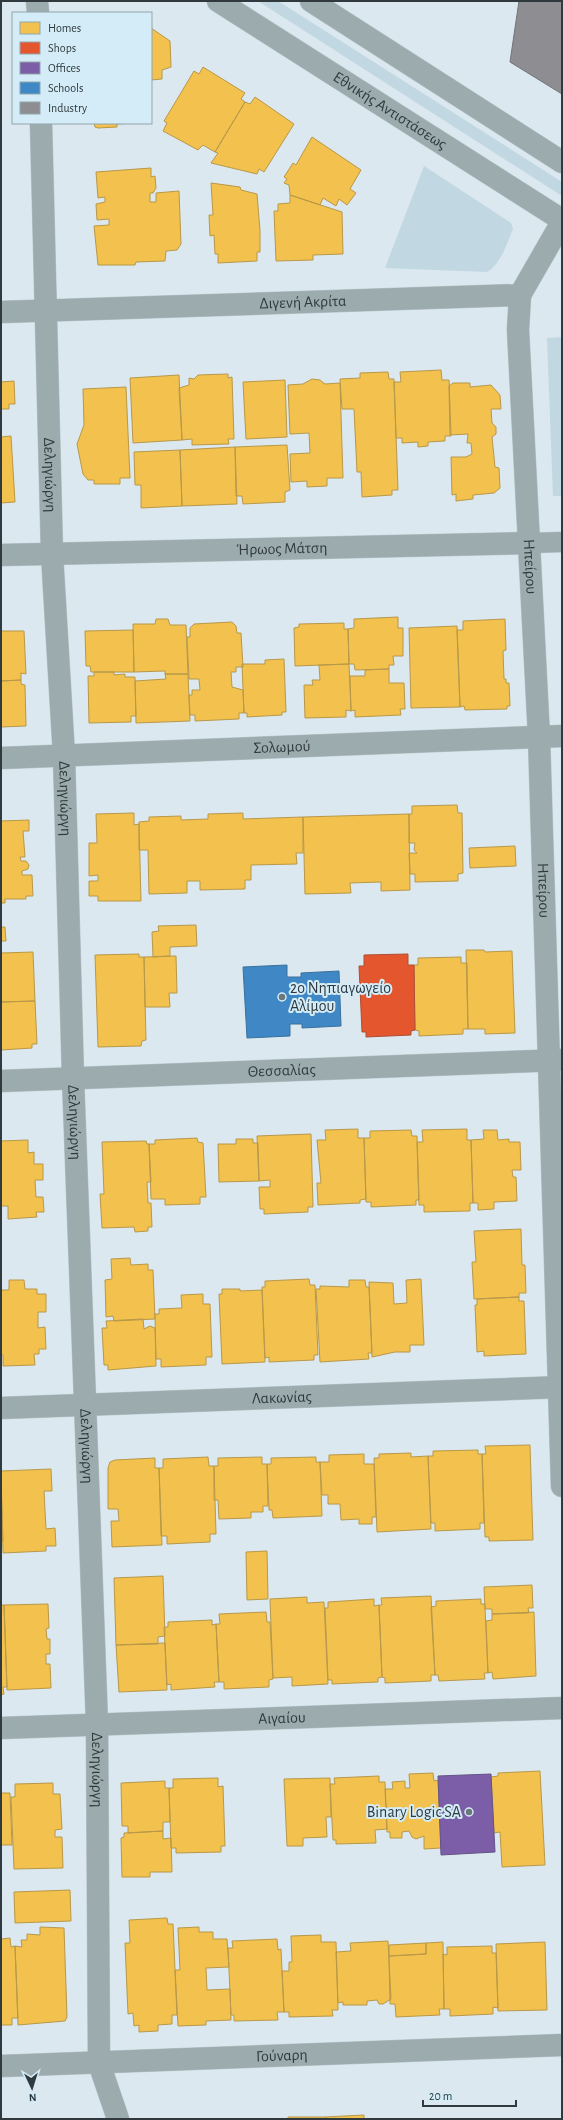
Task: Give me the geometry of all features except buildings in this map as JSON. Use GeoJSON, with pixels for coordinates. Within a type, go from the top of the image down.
{"type":"FeatureCollection","features":[{"type":"Feature","properties":{"kind":"street"},"geometry":{"type":"LineString","coordinates":[[37,1],[38,12]]}},
{"type":"Feature","properties":{"kind":"street","name":"Εθνικής Αντιστάσεως"},"geometry":{"type":"LineString","coordinates":[[218,1],[562,221]]}},
{"type":"Feature","properties":{"kind":"street"},"geometry":{"type":"LineString","coordinates":[[311,1],[562,162]]}},
{"type":"Feature","properties":{"kind":"street","name":"Δεληγιώργη"},"geometry":{"type":"LineString","coordinates":[[41,124],[52,554],[64,756],[73,1078],[97,1724],[99,2062],[118,2119]]}},
{"type":"Feature","properties":{"kind":"street"},"geometry":{"type":"LineString","coordinates":[[520,296],[562,221]]}},
{"type":"Feature","properties":{"kind":"street","name":"Διγενή Ακρίτα"},"geometry":{"type":"LineString","coordinates":[[1,312],[520,296]]}},
{"type":"Feature","properties":{"kind":"street","name":"Ηπείρου"},"geometry":{"type":"LineString","coordinates":[[520,296],[518,330],[540,737],[555,1060],[562,1486]]}},
{"type":"Feature","properties":{"kind":"street","name":"Ήρωος Μάτση"},"geometry":{"type":"LineString","coordinates":[[1,556],[562,542]]}},
{"type":"Feature","properties":{"kind":"street","name":"Σολωμού"},"geometry":{"type":"LineString","coordinates":[[1,758],[562,736]]}},
{"type":"Feature","properties":{"kind":"street","name":"Θεσσαλίας"},"geometry":{"type":"LineString","coordinates":[[1,1080],[555,1060]]}},
{"type":"Feature","properties":{"kind":"street","name":"Λακωνίας"},"geometry":{"type":"LineString","coordinates":[[1,1408],[560,1387]]}},
{"type":"Feature","properties":{"kind":"street","name":"Αιγαίου"},"geometry":{"type":"LineString","coordinates":[[1,1728],[562,1708]]}},
{"type":"Feature","properties":{"kind":"street","name":"Γούναρη"},"geometry":{"type":"LineString","coordinates":[[1,2066],[562,2045]]}},
{"type":"Feature","properties":{"kind":"shaded area"},"geometry":{"type":"Polygon","coordinates":[[[258,1],[278,1],[562,182],[562,196],[258,1]]]}},
{"type":"Feature","properties":{"kind":"shaded area"},"geometry":{"type":"Polygon","coordinates":[[[424,166],[511,223],[513,229],[503,253],[496,264],[487,272],[385,268],[424,166]]]}},
{"type":"Feature","properties":{"kind":"shaded area"},"geometry":{"type":"Polygon","coordinates":[[[562,337],[562,496],[553,496],[547,338],[562,337]]]}},
{"type":"Feature","properties":{"kind":"place","name":"2ο Νηπιαγωγείο Αλίμου"},"geometry":{"type":"Point","coordinates":[282,997]}},
{"type":"Feature","properties":{"kind":"place","name":"Binary Logic SA"},"geometry":{"type":"Point","coordinates":[469,1812]}}]}
